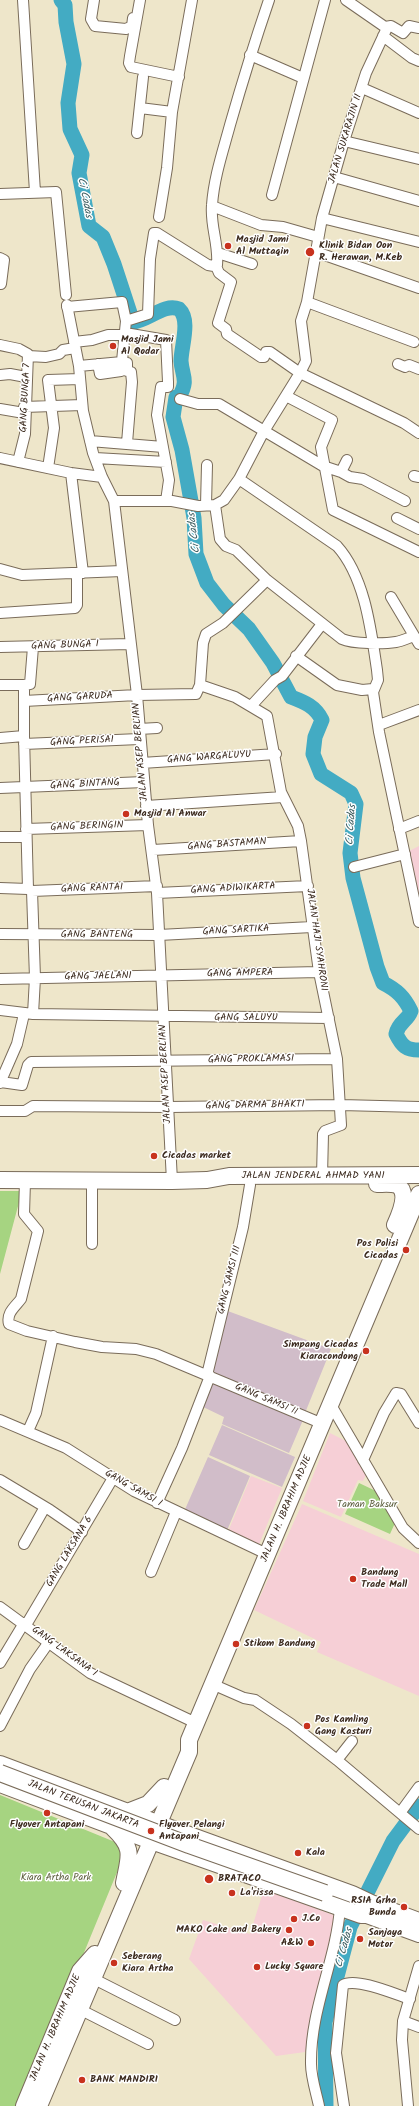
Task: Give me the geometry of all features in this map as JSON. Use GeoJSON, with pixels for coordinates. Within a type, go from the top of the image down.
{"type":"FeatureCollection","features":[{"type":"Feature","properties":{"kind":"main road","name":"JALAN JENDERAL AHMAD YANI"},"geometry":{"type":"LineString","coordinates":[[0,1180],[172,1181],[207,1180],[229,1176],[419,1175]]}},
{"type":"Feature","properties":{"kind":"main road","name":"JALAN JENDERAL AHMAD YANI"},"geometry":{"type":"LineString","coordinates":[[207,1180],[228,1186],[390,1184]]}},
{"type":"Feature","properties":{"kind":"main road","name":"JALAN H. IBRAHIM ADJIE"},"geometry":{"type":"LineString","coordinates":[[383,1276],[382,1264],[402,1207],[403,1194],[398,1186],[390,1184]]}},
{"type":"Feature","properties":{"kind":"main road","name":"JALAN H. IBRAHIM ADJIE"},"geometry":{"type":"LineString","coordinates":[[39,2106],[154,1822],[166,1794],[189,1752],[189,1740],[212,1684],[268,1555],[383,1276],[393,1258],[419,1194]]}},
{"type":"Feature","properties":{"kind":"main road"},"geometry":{"type":"LineString","coordinates":[[0,1764],[188,1835],[357,1905],[419,1934]]}},
{"type":"Feature","properties":{"kind":"main road","name":"JALAN TERUSAN JAKARTA"},"geometry":{"type":"LineString","coordinates":[[0,1773],[189,1845],[357,1905]]}},
{"type":"Feature","properties":{"kind":"main road"},"geometry":{"type":"LineString","coordinates":[[0,1784],[173,1849],[357,1905],[419,1921]]}},
{"type":"Feature","properties":{"kind":"main road"},"geometry":{"type":"LineString","coordinates":[[111,1826],[128,1812],[148,1804],[166,1794],[172,1814],[188,1835]]}},
{"type":"Feature","properties":{"kind":"main road"},"geometry":{"type":"LineString","coordinates":[[111,1826],[128,1845],[129,1884]]}},
{"type":"Feature","properties":{"kind":"main road"},"geometry":{"type":"LineString","coordinates":[[173,1849],[169,1843],[173,1836],[188,1835]]}},
{"type":"Feature","properties":{"kind":"main road"},"geometry":{"type":"LineString","coordinates":[[129,1884],[160,1855],[173,1849]]}},
{"type":"Feature","properties":{"kind":"main road","name":"JALAN H. IBRAHIM ADJIE"},"geometry":{"type":"LineString","coordinates":[[47,2106],[100,1982],[99,1956]]}},
{"type":"Feature","properties":{"kind":"main road","name":"JALAN H. IBRAHIM ADJIE"},"geometry":{"type":"LineString","coordinates":[[24,2106],[80,1971],[99,1956]]}},
{"type":"Feature","properties":{"kind":"main road","name":"JALAN H. IBRAHIM ADJIE"},"geometry":{"type":"LineString","coordinates":[[33,2106],[88,1974],[99,1956]]}},
{"type":"Feature","properties":{"kind":"street"},"geometry":{"type":"LineString","coordinates":[[0,194],[36,192],[23,0]]}},
{"type":"Feature","properties":{"kind":"street"},"geometry":{"type":"LineString","coordinates":[[94,0],[91,19],[95,26],[129,28],[132,26],[136,0]]}},
{"type":"Feature","properties":{"kind":"street"},"geometry":{"type":"LineString","coordinates":[[140,0],[129,63],[131,67],[179,77]]}},
{"type":"Feature","properties":{"kind":"street"},"geometry":{"type":"LineString","coordinates":[[159,217],[167,168],[172,112],[192,0]]}},
{"type":"Feature","properties":{"kind":"street"},"geometry":{"type":"LineString","coordinates":[[269,0],[250,55],[220,162],[212,206],[212,228],[218,253],[216,266],[220,273],[231,282],[218,323],[226,329],[227,334],[261,357],[264,357],[268,352],[300,373],[404,422],[419,433]]}},
{"type":"Feature","properties":{"kind":"street"},"geometry":{"type":"LineString","coordinates":[[272,195],[325,0]]}},
{"type":"Feature","properties":{"kind":"street"},"geometry":{"type":"LineString","coordinates":[[346,0],[362,4],[384,31],[412,58],[419,61]]}},
{"type":"Feature","properties":{"kind":"street"},"geometry":{"type":"LineString","coordinates":[[384,31],[391,26],[403,33],[409,26],[419,28]]}},
{"type":"Feature","properties":{"kind":"street","name":"JALAN SUKARAJIN II"},"geometry":{"type":"LineString","coordinates":[[202,505],[229,495],[264,431],[306,361],[301,321],[307,302],[322,218],[344,141],[371,59],[384,31]]}},
{"type":"Feature","properties":{"kind":"street"},"geometry":{"type":"LineString","coordinates":[[250,55],[303,78]]}},
{"type":"Feature","properties":{"kind":"street"},"geometry":{"type":"LineString","coordinates":[[137,133],[143,77]]}},
{"type":"Feature","properties":{"kind":"street"},"geometry":{"type":"LineString","coordinates":[[362,88],[419,113]]}},
{"type":"Feature","properties":{"kind":"street"},"geometry":{"type":"LineString","coordinates":[[140,108],[172,112]]}},
{"type":"Feature","properties":{"kind":"street"},"geometry":{"type":"LineString","coordinates":[[344,141],[419,159]]}},
{"type":"Feature","properties":{"kind":"street"},"geometry":{"type":"LineString","coordinates":[[334,178],[419,201]]}},
{"type":"Feature","properties":{"kind":"street","name":"JALAN ASEP BERLIAN"},"geometry":{"type":"LineString","coordinates":[[36,192],[54,191],[57,194],[67,302],[79,366],[82,405],[95,458],[102,477],[114,501],[137,695],[139,734],[148,825],[153,850],[157,890],[172,1181]]}},
{"type":"Feature","properties":{"kind":"street"},"geometry":{"type":"LineString","coordinates":[[212,206],[261,225],[283,227],[318,237]]}},
{"type":"Feature","properties":{"kind":"street"},"geometry":{"type":"LineString","coordinates":[[322,218],[419,242]]}},
{"type":"Feature","properties":{"kind":"street"},"geometry":{"type":"LineString","coordinates":[[130,320],[148,314],[150,259],[154,233],[157,233],[208,265],[216,266]]}},
{"type":"Feature","properties":{"kind":"street"},"geometry":{"type":"LineString","coordinates":[[316,252],[419,288]]}},
{"type":"Feature","properties":{"kind":"street"},"geometry":{"type":"LineString","coordinates":[[218,253],[252,264]]}},
{"type":"Feature","properties":{"kind":"street"},"geometry":{"type":"LineString","coordinates":[[0,258],[4,260],[1,284]]}},
{"type":"Feature","properties":{"kind":"street"},"geometry":{"type":"LineString","coordinates":[[67,302],[122,302],[130,320],[125,334],[122,362]]}},
{"type":"Feature","properties":{"kind":"street"},"geometry":{"type":"LineString","coordinates":[[307,302],[414,342]]}},
{"type":"Feature","properties":{"kind":"street"},"geometry":{"type":"LineString","coordinates":[[0,345],[18,349],[27,353],[28,356],[46,357],[59,354],[63,350],[75,345],[108,335],[125,334],[166,340],[168,387],[161,387],[157,415],[169,480],[166,501]]}},
{"type":"Feature","properties":{"kind":"street","name":"GANG BUNGA 7"},"geometry":{"type":"LineString","coordinates":[[18,462],[24,434],[24,410],[28,356]]}},
{"type":"Feature","properties":{"kind":"street"},"geometry":{"type":"LineString","coordinates":[[79,366],[122,362],[127,363],[127,371],[132,372],[127,443]]}},
{"type":"Feature","properties":{"kind":"street"},"geometry":{"type":"LineString","coordinates":[[398,364],[405,367],[409,365],[419,369]]}},
{"type":"Feature","properties":{"kind":"street"},"geometry":{"type":"LineString","coordinates":[[0,375],[10,374],[26,376]]}},
{"type":"Feature","properties":{"kind":"street"},"geometry":{"type":"LineString","coordinates":[[48,468],[53,438],[52,406],[48,380],[80,379]]}},
{"type":"Feature","properties":{"kind":"street"},"geometry":{"type":"LineString","coordinates":[[286,396],[332,420],[321,447],[323,466],[334,512],[419,552]]}},
{"type":"Feature","properties":{"kind":"street"},"geometry":{"type":"LineString","coordinates":[[180,399],[198,404],[219,404],[323,466],[341,472],[350,477],[363,479],[405,501]]}},
{"type":"Feature","properties":{"kind":"street"},"geometry":{"type":"LineString","coordinates":[[0,409],[24,410],[52,406],[82,405]]}},
{"type":"Feature","properties":{"kind":"street"},"geometry":{"type":"LineString","coordinates":[[90,441],[164,447]]}},
{"type":"Feature","properties":{"kind":"street"},"geometry":{"type":"LineString","coordinates":[[0,458],[71,473],[102,477]]}},
{"type":"Feature","properties":{"kind":"street"},"geometry":{"type":"LineString","coordinates":[[95,458],[166,462]]}},
{"type":"Feature","properties":{"kind":"street"},"geometry":{"type":"LineString","coordinates":[[341,472],[347,460]]}},
{"type":"Feature","properties":{"kind":"street"},"geometry":{"type":"LineString","coordinates":[[207,465],[202,505],[220,539],[226,546],[236,550],[267,580],[322,624],[346,641],[397,642],[417,640],[391,597]]}},
{"type":"Feature","properties":{"kind":"street"},"geometry":{"type":"LineString","coordinates":[[0,613],[75,608],[77,605],[80,573],[71,473]]}},
{"type":"Feature","properties":{"kind":"street"},"geometry":{"type":"LineString","coordinates":[[239,479],[320,532],[337,546],[347,556],[362,592],[377,670],[378,680],[373,689],[373,698],[419,922]]}},
{"type":"Feature","properties":{"kind":"street"},"geometry":{"type":"LineString","coordinates":[[114,501],[166,501],[202,505]]}},
{"type":"Feature","properties":{"kind":"street"},"geometry":{"type":"LineString","coordinates":[[397,518],[419,529]]}},
{"type":"Feature","properties":{"kind":"street"},"geometry":{"type":"LineString","coordinates":[[0,568],[22,575],[122,571]]}},
{"type":"Feature","properties":{"kind":"street"},"geometry":{"type":"LineString","coordinates":[[200,685],[203,643],[206,634],[233,613],[267,580]]}},
{"type":"Feature","properties":{"kind":"street"},"geometry":{"type":"LineString","coordinates":[[251,706],[278,678],[322,624]]}},
{"type":"Feature","properties":{"kind":"street","name":"GANG BUNGA I"},"geometry":{"type":"LineString","coordinates":[[0,647],[130,644]]}},
{"type":"Feature","properties":{"kind":"street"},"geometry":{"type":"LineString","coordinates":[[0,686],[24,685],[31,681],[33,647]]}},
{"type":"Feature","properties":{"kind":"street"},"geometry":{"type":"LineString","coordinates":[[296,656],[337,685],[362,690],[373,689]]}},
{"type":"Feature","properties":{"kind":"street"},"geometry":{"type":"LineString","coordinates":[[0,1082],[29,1014],[35,978],[34,934],[26,833],[24,685]]}},
{"type":"Feature","properties":{"kind":"street","name":"GANG GARUDA"},"geometry":{"type":"LineString","coordinates":[[24,702],[137,695],[196,694],[200,685]]}},
{"type":"Feature","properties":{"kind":"street","name":"JALAN HAJI SYAHRONI"},"geometry":{"type":"LineString","coordinates":[[200,685],[235,697],[267,716],[276,754],[283,797],[298,826],[308,886],[312,927],[319,972],[337,1059],[341,1105],[341,1125],[325,1131],[323,1134],[322,1176]]}},
{"type":"Feature","properties":{"kind":"street"},"geometry":{"type":"LineString","coordinates":[[379,725],[419,710]]}},
{"type":"Feature","properties":{"kind":"street","name":"GANG PERISAI"},"geometry":{"type":"LineString","coordinates":[[0,738],[24,740],[139,734],[157,728]]}},
{"type":"Feature","properties":{"kind":"street","name":"GANG WARGALUYU"},"geometry":{"type":"LineString","coordinates":[[142,763],[276,754]]}},
{"type":"Feature","properties":{"kind":"street","name":"GANG BINTANG"},"geometry":{"type":"LineString","coordinates":[[0,788],[144,782]]}},
{"type":"Feature","properties":{"kind":"street"},"geometry":{"type":"LineString","coordinates":[[146,806],[283,797]]}},
{"type":"Feature","properties":{"kind":"street"},"geometry":{"type":"LineString","coordinates":[[399,830],[419,821]]}},
{"type":"Feature","properties":{"kind":"street","name":"GANG BERINGIN"},"geometry":{"type":"LineString","coordinates":[[0,837],[26,833],[148,825]]}},
{"type":"Feature","properties":{"kind":"street","name":"GANG BASTAMAN"},"geometry":{"type":"LineString","coordinates":[[153,850],[301,841]]}},
{"type":"Feature","properties":{"kind":"street"},"geometry":{"type":"LineString","coordinates":[[354,867],[405,854]]}},
{"type":"Feature","properties":{"kind":"street","name":"GANG ADIWIKARTA"},"geometry":{"type":"LineString","coordinates":[[157,890],[308,886]]}},
{"type":"Feature","properties":{"kind":"street","name":"GANG RANTAI"},"geometry":{"type":"LineString","coordinates":[[0,888],[30,890],[157,890]]}},
{"type":"Feature","properties":{"kind":"street","name":"GANG SARTIKA"},"geometry":{"type":"LineString","coordinates":[[160,935],[312,927]]}},
{"type":"Feature","properties":{"kind":"street","name":"GANG BANTENG"},"geometry":{"type":"LineString","coordinates":[[0,934],[160,935]]}},
{"type":"Feature","properties":{"kind":"street","name":"GANG AMPERA"},"geometry":{"type":"LineString","coordinates":[[161,975],[319,972]]}},
{"type":"Feature","properties":{"kind":"street","name":"GANG JAELANI"},"geometry":{"type":"LineString","coordinates":[[0,979],[161,975]]}},
{"type":"Feature","properties":{"kind":"street","name":"GANG SALUYU"},"geometry":{"type":"LineString","coordinates":[[0,1010],[29,1014],[163,1017],[329,1018]]}},
{"type":"Feature","properties":{"kind":"street","name":"GANG PROKLAMASI"},"geometry":{"type":"LineString","coordinates":[[0,1082],[22,1085],[28,1064],[31,1062],[337,1059]]}},
{"type":"Feature","properties":{"kind":"street","name":"GANG DARMA BHAKTI"},"geometry":{"type":"LineString","coordinates":[[0,1112],[25,1112],[33,1106],[419,1106]]}},
{"type":"Feature","properties":{"kind":"street","name":"GANG SAMSI II"},"geometry":{"type":"LineString","coordinates":[[25,1180],[24,1214],[38,1231],[21,1299],[12,1306],[8,1323],[16,1328],[102,1347],[136,1349],[156,1354],[208,1373],[323,1424]]}},
{"type":"Feature","properties":{"kind":"street"},"geometry":{"type":"LineString","coordinates":[[92,1181],[92,1244]]}},
{"type":"Feature","properties":{"kind":"street","name":"GANG SAMSI III"},"geometry":{"type":"LineString","coordinates":[[157,1503],[182,1448],[208,1373],[243,1227],[250,1185]]}},
{"type":"Feature","properties":{"kind":"street"},"geometry":{"type":"LineString","coordinates":[[28,1432],[42,1391],[53,1336]]}},
{"type":"Feature","properties":{"kind":"street"},"geometry":{"type":"LineString","coordinates":[[363,1460],[384,1413],[396,1393],[401,1394],[419,1423]]}},
{"type":"Feature","properties":{"kind":"street"},"geometry":{"type":"LineString","coordinates":[[331,1405],[403,1528],[417,1538]]}},
{"type":"Feature","properties":{"kind":"street","name":"GANG SAMSI I"},"geometry":{"type":"LineString","coordinates":[[0,1420],[66,1448],[113,1478],[157,1503],[268,1555]]}},
{"type":"Feature","properties":{"kind":"street","name":"GANG LAKSANA 6"},"geometry":{"type":"LineString","coordinates":[[0,1662],[82,1532],[113,1478]]}},
{"type":"Feature","properties":{"kind":"street"},"geometry":{"type":"LineString","coordinates":[[0,1480],[45,1507],[82,1532]]}},
{"type":"Feature","properties":{"kind":"street"},"geometry":{"type":"LineString","coordinates":[[24,1544],[45,1507]]}},
{"type":"Feature","properties":{"kind":"street"},"geometry":{"type":"LineString","coordinates":[[152,1572],[176,1512]]}},
{"type":"Feature","properties":{"kind":"street","name":"GANG LAKSANA 1"},"geometry":{"type":"LineString","coordinates":[[0,1607],[96,1676],[196,1723]]}},
{"type":"Feature","properties":{"kind":"street"},"geometry":{"type":"LineString","coordinates":[[0,1726],[30,1670],[49,1642]]}},
{"type":"Feature","properties":{"kind":"street"},"geometry":{"type":"LineString","coordinates":[[212,1684],[244,1698],[257,1701],[337,1760],[400,1813],[416,1824]]}},
{"type":"Feature","properties":{"kind":"street"},"geometry":{"type":"LineString","coordinates":[[337,1760],[352,1741]]}},
{"type":"Feature","properties":{"kind":"street"},"geometry":{"type":"LineString","coordinates":[[400,1813],[419,1787]]}},
{"type":"Feature","properties":{"kind":"street"},"geometry":{"type":"LineString","coordinates":[[318,2106],[311,2065],[316,2016],[338,1928],[357,1905]]}},
{"type":"Feature","properties":{"kind":"street"},"geometry":{"type":"LineString","coordinates":[[419,1966],[403,2021],[403,2046],[408,2104],[419,2105]]}},
{"type":"Feature","properties":{"kind":"street"},"geometry":{"type":"LineString","coordinates":[[100,1982],[175,2020]]}},
{"type":"Feature","properties":{"kind":"street"},"geometry":{"type":"LineString","coordinates":[[344,2106],[336,2053],[343,1985],[349,1982],[362,1984],[410,1998]]}},
{"type":"Feature","properties":{"kind":"street"},"geometry":{"type":"LineString","coordinates":[[87,2013],[148,2044]]}},
{"type":"Feature","properties":{"kind":"street"},"geometry":{"type":"LineString","coordinates":[[403,2021],[419,2027]]}},
{"type":"Feature","properties":{"kind":"shaded area"},"geometry":{"type":"Polygon","coordinates":[[[419,846],[419,912],[407,852],[419,846]]]}},
{"type":"Feature","properties":{"kind":"shaded area"},"geometry":{"type":"Polygon","coordinates":[[[225,1310],[331,1349],[305,1413],[209,1374],[225,1310]]]}},
{"type":"Feature","properties":{"kind":"shaded area"},"geometry":{"type":"Polygon","coordinates":[[[213,1379],[303,1420],[289,1453],[222,1424],[224,1417],[201,1406],[213,1379]]]}},
{"type":"Feature","properties":{"kind":"shaded area"},"geometry":{"type":"Polygon","coordinates":[[[222,1425],[295,1457],[282,1487],[209,1455],[222,1425]]]}},
{"type":"Feature","properties":{"kind":"shaded area"},"geometry":{"type":"Polygon","coordinates":[[[330,1433],[350,1443],[366,1475],[363,1481],[358,1480],[341,1517],[303,1501],[330,1433]]]}},
{"type":"Feature","properties":{"kind":"shaded area"},"geometry":{"type":"Polygon","coordinates":[[[208,1457],[250,1476],[226,1533],[183,1514],[208,1457]]]}},
{"type":"Feature","properties":{"kind":"shaded area"},"geometry":{"type":"Polygon","coordinates":[[[251,1476],[282,1488],[258,1547],[227,1534],[251,1476]]]}},
{"type":"Feature","properties":{"kind":"shaded area","name":"Bandung Trade Mall"},"geometry":{"type":"Polygon","coordinates":[[[302,1504],[419,1554],[419,1696],[317,1652],[321,1642],[254,1610],[302,1504]]]}},
{"type":"Feature","properties":{"kind":"shaded area","name":"Lucky Square"},"geometry":{"type":"Polygon","coordinates":[[[264,1889],[344,1919],[305,2052],[276,2056],[189,1959],[203,1920],[250,1934],[264,1889]]]}},
{"type":"Feature","properties":{"kind":"green space"},"geometry":{"type":"Polygon","coordinates":[[[0,1191],[22,1191],[0,1274],[0,1191]]]}},
{"type":"Feature","properties":{"kind":"green space","name":"Taman Baksur"},"geometry":{"type":"Polygon","coordinates":[[[359,1483],[378,1492],[395,1523],[390,1534],[345,1514],[359,1483]]]}},
{"type":"Feature","properties":{"kind":"green space","name":"Kiara Artha Park"},"geometry":{"type":"Polygon","coordinates":[[[0,1795],[115,1842],[122,1853],[120,1865],[21,2106],[0,2106],[0,1795]]]}},
{"type":"Feature","properties":{"kind":"waterway","name":"Ci Cadas"},"geometry":{"type":"LineString","coordinates":[[61,0],[65,5],[66,22],[74,64],[68,103],[70,129],[82,155],[79,173],[89,226],[103,237],[114,264],[133,322],[139,321],[168,308],[179,309],[183,314],[185,327],[181,361],[184,386],[179,397],[176,397],[173,417],[182,450],[194,518],[196,554],[207,583],[224,605],[249,629],[273,663],[291,697],[313,708],[322,720],[315,737],[313,754],[321,774],[351,793],[356,804],[350,853],[353,878],[377,967],[383,983],[400,994],[411,1011],[399,1026],[396,1034],[400,1042],[405,1046],[411,1049],[419,1050]]}},
{"type":"Feature","properties":{"kind":"waterway","name":"Ci Cadas"},"geometry":{"type":"LineString","coordinates":[[326,2106],[325,2022],[350,1927],[393,1841],[419,1806]]}},
{"type":"Feature","properties":{"kind":"place","name":"Masjid Jami Al Muttaqin"},"geometry":{"type":"Point","coordinates":[228,246]}},
{"type":"Feature","properties":{"kind":"place","name":"Klinik Bidan Oon R. Herawan, M.Keb"},"geometry":{"type":"Point","coordinates":[310,252]}},
{"type":"Feature","properties":{"kind":"place","name":"Masjid Jami Al Qodar"},"geometry":{"type":"Point","coordinates":[113,346]}},
{"type":"Feature","properties":{"kind":"place","name":"Masjid Al Anwar"},"geometry":{"type":"Point","coordinates":[126,814]}},
{"type":"Feature","properties":{"kind":"place","name":"Cicadas market"},"geometry":{"type":"Point","coordinates":[154,1156]}},
{"type":"Feature","properties":{"kind":"place","name":"Pos Polisi Cicadas"},"geometry":{"type":"Point","coordinates":[406,1250]}},
{"type":"Feature","properties":{"kind":"place","name":"Simpang Cicadas Kiaracondong"},"geometry":{"type":"Point","coordinates":[366,1351]}},
{"type":"Feature","properties":{"kind":"place","name":"Bandung Trade Mall"},"geometry":{"type":"Point","coordinates":[353,1579]}},
{"type":"Feature","properties":{"kind":"place","name":"Stikom Bandung"},"geometry":{"type":"Point","coordinates":[236,1644]}},
{"type":"Feature","properties":{"kind":"place","name":"Pos Kamling Gang Kasturi"},"geometry":{"type":"Point","coordinates":[307,1726]}},
{"type":"Feature","properties":{"kind":"place","name":"Flyover Antapani"},"geometry":{"type":"Point","coordinates":[47,1813]}},
{"type":"Feature","properties":{"kind":"place","name":"Flyover Pelangi Antapani"},"geometry":{"type":"Point","coordinates":[151,1831]}},
{"type":"Feature","properties":{"kind":"place","name":"Kala"},"geometry":{"type":"Point","coordinates":[298,1853]}},
{"type":"Feature","properties":{"kind":"place","name":"BRATACO"},"geometry":{"type":"Point","coordinates":[209,1879]}},
{"type":"Feature","properties":{"kind":"place","name":"La'rissa"},"geometry":{"type":"Point","coordinates":[232,1893]}},
{"type":"Feature","properties":{"kind":"place","name":"RSIA Grha Bunda"},"geometry":{"type":"Point","coordinates":[404,1907]}},
{"type":"Feature","properties":{"kind":"place","name":"J.Co"},"geometry":{"type":"Point","coordinates":[294,1919]}},
{"type":"Feature","properties":{"kind":"place","name":"MAKO Cake and Bakery"},"geometry":{"type":"Point","coordinates":[289,1930]}},
{"type":"Feature","properties":{"kind":"place","name":"Sanjaya Motor"},"geometry":{"type":"Point","coordinates":[360,1939]}},
{"type":"Feature","properties":{"kind":"place","name":"A&W"},"geometry":{"type":"Point","coordinates":[311,1943]}},
{"type":"Feature","properties":{"kind":"place","name":"Seberang Kiara Artha"},"geometry":{"type":"Point","coordinates":[114,1963]}},
{"type":"Feature","properties":{"kind":"place","name":"Lucky Square"},"geometry":{"type":"Point","coordinates":[257,1967]}},
{"type":"Feature","properties":{"kind":"place","name":"BANK MANDIRI"},"geometry":{"type":"Point","coordinates":[82,2080]}}]}
